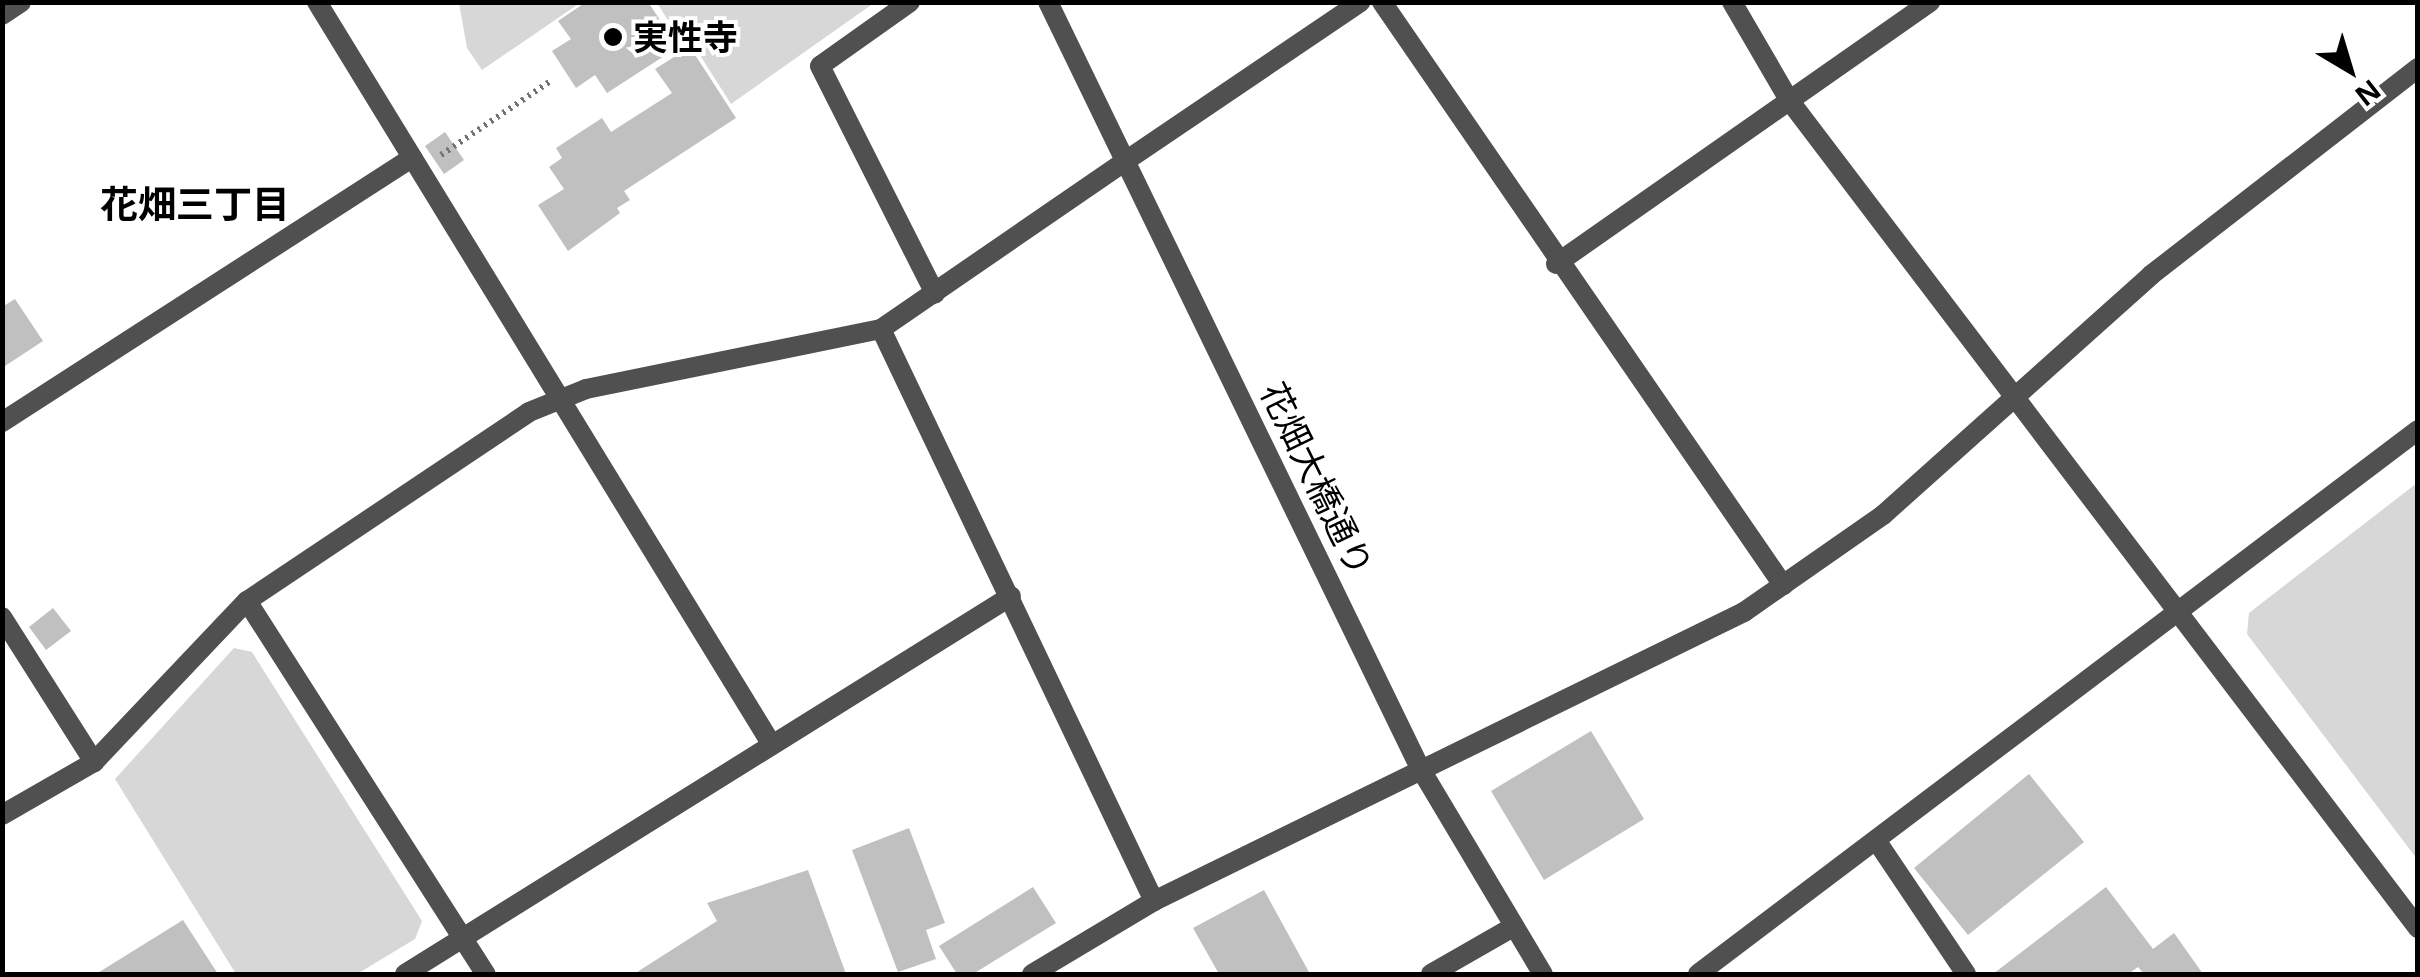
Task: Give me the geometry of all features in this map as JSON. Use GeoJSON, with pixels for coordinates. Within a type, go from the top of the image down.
{"type":"FeatureCollection","features":[{"type":"Feature","properties":{"kind":"street"},"geometry":{"type":"LineString","coordinates":[[2,14],[21,2]]}},
{"type":"Feature","properties":{"kind":"street"},"geometry":{"type":"LineString","coordinates":[[317,2],[772,745]]}},
{"type":"Feature","properties":{"kind":"street"},"geometry":{"type":"LineString","coordinates":[[910,2],[820,66],[935,294]]}},
{"type":"Feature","properties":{"kind":"street","name":"花畑大橋通り"},"geometry":{"type":"LineString","coordinates":[[1048,2],[1420,768],[1543,974]]}},
{"type":"Feature","properties":{"kind":"street"},"geometry":{"type":"LineString","coordinates":[[2,815],[94,762],[247,601],[558,397],[880,329],[1360,2]]}},
{"type":"Feature","properties":{"kind":"street"},"geometry":{"type":"LineString","coordinates":[[1382,2],[1556,264],[1783,586]]}},
{"type":"Feature","properties":{"kind":"street"},"geometry":{"type":"LineString","coordinates":[[1732,2],[1789,100],[2418,928]]}},
{"type":"Feature","properties":{"kind":"street"},"geometry":{"type":"LineString","coordinates":[[1556,264],[1930,2]]}},
{"type":"Feature","properties":{"kind":"street"},"geometry":{"type":"LineString","coordinates":[[1032,974],[1154,901],[1420,768],[1700,636],[1783,586],[1884,515],[2152,275],[2418,68]]}},
{"type":"Feature","properties":{"kind":"street"},"geometry":{"type":"LineString","coordinates":[[2,422],[416,164]]}},
{"type":"Feature","properties":{"kind":"street"},"geometry":{"type":"LineString","coordinates":[[880,329],[1154,901]]}},
{"type":"Feature","properties":{"kind":"street"},"geometry":{"type":"LineString","coordinates":[[1698,974],[2418,430]]}},
{"type":"Feature","properties":{"kind":"street"},"geometry":{"type":"LineString","coordinates":[[404,974],[1011,596]]}},
{"type":"Feature","properties":{"kind":"street"},"geometry":{"type":"LineString","coordinates":[[247,601],[486,974]]}},
{"type":"Feature","properties":{"kind":"street"},"geometry":{"type":"LineString","coordinates":[[2,617],[94,762]]}},
{"type":"Feature","properties":{"kind":"street"},"geometry":{"type":"LineString","coordinates":[[1876,840],[1966,974]]}},
{"type":"Feature","properties":{"kind":"street"},"geometry":{"type":"LineString","coordinates":[[1430,974],[1513,926]]}},
{"type":"Feature","properties":{"kind":"path"},"geometry":{"type":"LineString","coordinates":[[416,164],[552,80]]}},
{"type":"Feature","properties":{"kind":"shaded area"},"geometry":{"type":"Polygon","coordinates":[[[459,2],[580,3],[482,70],[467,48],[459,2]]]}},
{"type":"Feature","properties":{"kind":"shaded area"},"geometry":{"type":"Polygon","coordinates":[[[657,3],[874,3],[731,104],[689,38],[682,42],[657,3]]]}},
{"type":"Feature","properties":{"kind":"shaded area"},"geometry":{"type":"Polygon","coordinates":[[[2417,483],[2417,859],[2247,634],[2249,613],[2417,483]]]}},
{"type":"Feature","properties":{"kind":"shaded area"},"geometry":{"type":"Polygon","coordinates":[[[234,648],[252,652],[422,921],[415,939],[357,974],[236,974],[115,779],[234,648]]]}},
{"type":"Feature","properties":{"kind":"building"},"geometry":{"type":"Polygon","coordinates":[[[586,2],[648,2],[678,47],[607,93],[595,75],[576,88],[552,51],[571,39],[558,21],[586,2]]]}},
{"type":"Feature","properties":{"kind":"building"},"geometry":{"type":"Polygon","coordinates":[[[690,47],[736,118],[624,191],[630,200],[617,208],[620,213],[568,251],[538,205],[564,189],[549,167],[562,158],[556,148],[602,118],[611,132],[672,93],[655,69],[690,47]]]}},
{"type":"Feature","properties":{"kind":"building"},"geometry":{"type":"Polygon","coordinates":[[[445,132],[464,160],[444,174],[425,146],[445,132]]]}},
{"type":"Feature","properties":{"kind":"building"},"geometry":{"type":"Polygon","coordinates":[[[15,299],[43,341],[2,368],[2,307],[15,299]]]}},
{"type":"Feature","properties":{"kind":"building"},"geometry":{"type":"Polygon","coordinates":[[[53,608],[71,631],[46,650],[29,627],[53,608]]]}},
{"type":"Feature","properties":{"kind":"building"},"geometry":{"type":"Polygon","coordinates":[[[1591,731],[1644,819],[1544,880],[1491,791],[1591,731]]]}},
{"type":"Feature","properties":{"kind":"building"},"geometry":{"type":"Polygon","coordinates":[[[2029,774],[2084,842],[1968,935],[1914,868],[2029,774]]]}},
{"type":"Feature","properties":{"kind":"building"},"geometry":{"type":"Polygon","coordinates":[[[909,828],[945,923],[926,930],[936,959],[898,972],[852,850],[909,828]]]}},
{"type":"Feature","properties":{"kind":"building"},"geometry":{"type":"Polygon","coordinates":[[[808,870],[846,974],[634,974],[717,921],[707,903],[808,870]]]}},
{"type":"Feature","properties":{"kind":"building"},"geometry":{"type":"Polygon","coordinates":[[[1033,887],[1056,923],[973,974],[957,974],[939,946],[1033,887]]]}},
{"type":"Feature","properties":{"kind":"building"},"geometry":{"type":"Polygon","coordinates":[[[2106,887],[2153,949],[2174,933],[2203,974],[2144,974],[2138,967],[2128,974],[1993,974],[2106,887]]]}},
{"type":"Feature","properties":{"kind":"building"},"geometry":{"type":"Polygon","coordinates":[[[1264,890],[1310,974],[1219,974],[1193,928],[1264,890]]]}},
{"type":"Feature","properties":{"kind":"building"},"geometry":{"type":"Polygon","coordinates":[[[183,920],[218,974],[96,974],[183,920]]]}},
{"type":"Feature","properties":{"kind":"place","name":"実性寺"},"geometry":{"type":"Point","coordinates":[613,37]}},
{"type":"Feature","properties":{"kind":"district","name":"花畑三丁目"},"geometry":{"type":"Point","coordinates":[195,204]}}]}
